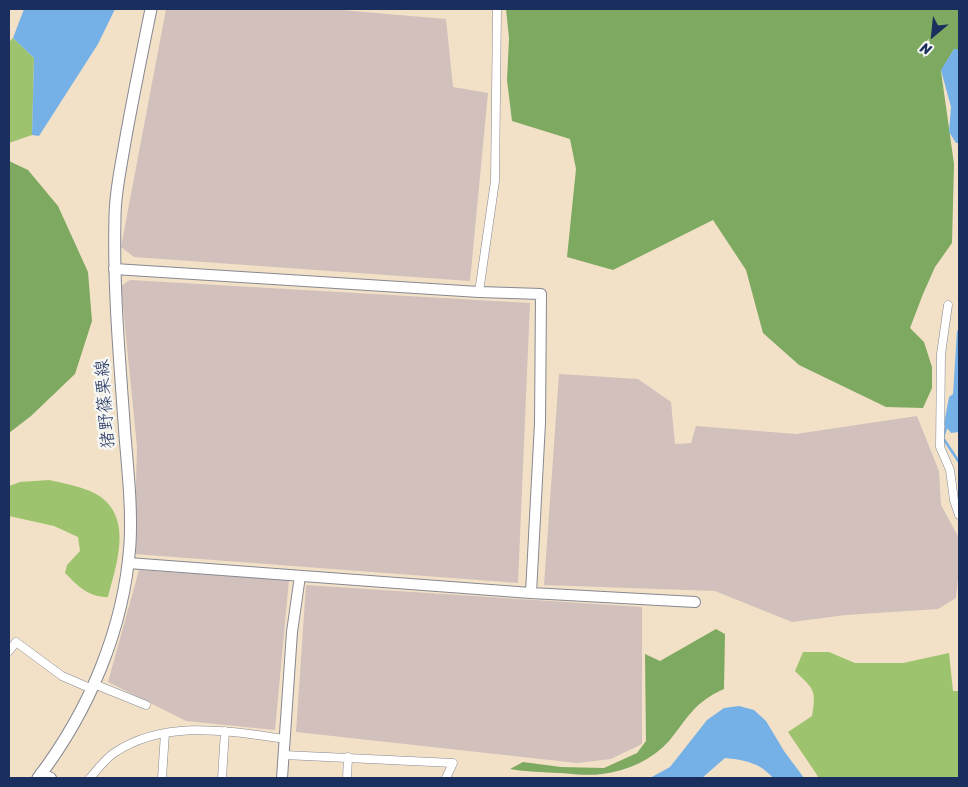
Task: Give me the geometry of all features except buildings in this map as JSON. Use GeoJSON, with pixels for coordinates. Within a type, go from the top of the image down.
{"type":"FeatureCollection","features":[{"type":"Feature","properties":{"kind":"main road","name":"猪野篠栗線"},"geometry":{"type":"LineString","coordinates":[[43,777],[93,687],[106,656],[114,630],[128,563],[130,502],[114,269],[115,214],[130,111],[151,9]]}},
{"type":"Feature","properties":{"kind":"street"},"geometry":{"type":"LineString","coordinates":[[479,292],[495,181],[497,9]]}},
{"type":"Feature","properties":{"kind":"street"},"geometry":{"type":"LineString","coordinates":[[114,269],[479,292],[541,294],[540,423],[530,593]]}},
{"type":"Feature","properties":{"kind":"street"},"geometry":{"type":"LineString","coordinates":[[948,305],[941,354],[940,447],[950,470],[954,500],[959,516]]}},
{"type":"Feature","properties":{"kind":"street"},"geometry":{"type":"LineString","coordinates":[[128,563],[530,593],[696,602]]}},
{"type":"Feature","properties":{"kind":"street"},"geometry":{"type":"LineString","coordinates":[[282,778],[292,632],[300,576]]}},
{"type":"Feature","properties":{"kind":"street"},"geometry":{"type":"LineString","coordinates":[[9,651],[12,641],[62,676],[146,705]]}},
{"type":"Feature","properties":{"kind":"street"},"geometry":{"type":"LineString","coordinates":[[90,778],[112,754],[139,739],[171,731],[225,732],[285,739]]}},
{"type":"Feature","properties":{"kind":"street"},"geometry":{"type":"LineString","coordinates":[[222,778],[225,732]]}},
{"type":"Feature","properties":{"kind":"street"},"geometry":{"type":"LineString","coordinates":[[162,778],[165,733]]}},
{"type":"Feature","properties":{"kind":"street"},"geometry":{"type":"LineString","coordinates":[[284,754],[453,763],[446,778]]}},
{"type":"Feature","properties":{"kind":"street"},"geometry":{"type":"LineString","coordinates":[[347,778],[348,757]]}},
{"type":"Feature","properties":{"kind":"shaded area"},"geometry":{"type":"Polygon","coordinates":[[[166,9],[329,9],[446,19],[453,87],[488,93],[470,281],[134,257],[121,247],[166,9]]]}},
{"type":"Feature","properties":{"kind":"shaded area"},"geometry":{"type":"Polygon","coordinates":[[[130,280],[530,303],[518,583],[134,554],[137,447],[121,286],[130,280]]]}},
{"type":"Feature","properties":{"kind":"shaded area"},"geometry":{"type":"Polygon","coordinates":[[[559,374],[638,379],[671,402],[675,444],[691,443],[696,426],[796,434],[917,416],[939,471],[941,505],[959,538],[956,598],[938,609],[846,615],[792,622],[715,591],[544,585],[559,374]]]}},
{"type":"Feature","properties":{"kind":"shaded area"},"geometry":{"type":"Polygon","coordinates":[[[139,570],[289,580],[275,730],[186,721],[108,682],[139,570]]]}},
{"type":"Feature","properties":{"kind":"shaded area"},"geometry":{"type":"Polygon","coordinates":[[[306,585],[642,607],[642,744],[611,759],[577,763],[296,732],[306,585]]]}},
{"type":"Feature","properties":{"kind":"green space"},"geometry":{"type":"Polygon","coordinates":[[[506,9],[959,9],[959,49],[954,49],[941,71],[954,164],[952,243],[935,267],[910,328],[924,342],[932,367],[932,388],[923,408],[886,407],[799,365],[763,333],[746,270],[713,220],[613,270],[567,257],[576,169],[570,139],[512,121],[507,80],[509,38],[506,9]]]}},
{"type":"Feature","properties":{"kind":"green space"},"geometry":{"type":"Polygon","coordinates":[[[13,38],[34,58],[32,135],[9,143],[9,42],[13,38]]]}},
{"type":"Feature","properties":{"kind":"green space"},"geometry":{"type":"Polygon","coordinates":[[[9,161],[28,170],[58,206],[88,272],[92,321],[75,374],[31,416],[9,433],[9,161]]]}},
{"type":"Feature","properties":{"kind":"green space"},"geometry":{"type":"Polygon","coordinates":[[[49,480],[90,491],[104,500],[113,511],[118,524],[120,538],[116,568],[108,597],[89,593],[79,587],[65,573],[67,565],[80,551],[78,537],[54,526],[9,516],[9,486],[20,482],[49,480]]]}},
{"type":"Feature","properties":{"kind":"green space"},"geometry":{"type":"Polygon","coordinates":[[[716,629],[725,634],[724,689],[698,705],[669,741],[655,754],[630,767],[597,775],[510,769],[523,762],[561,767],[604,768],[637,753],[646,741],[645,654],[660,661],[716,629]]]}},
{"type":"Feature","properties":{"kind":"green space"},"geometry":{"type":"Polygon","coordinates":[[[803,652],[829,652],[855,663],[903,663],[949,653],[953,691],[959,691],[959,778],[819,778],[788,732],[812,716],[814,695],[810,686],[795,671],[803,652]]]}},
{"type":"Feature","properties":{"kind":"water"},"geometry":{"type":"Polygon","coordinates":[[[24,9],[115,9],[98,44],[39,136],[32,135],[34,58],[13,38],[24,9]]]}},
{"type":"Feature","properties":{"kind":"water"},"geometry":{"type":"Polygon","coordinates":[[[954,49],[959,49],[959,143],[956,143],[949,132],[951,107],[941,70],[954,49]]]}},
{"type":"Feature","properties":{"kind":"water"},"geometry":{"type":"Polygon","coordinates":[[[959,329],[959,432],[951,433],[944,424],[949,397],[953,394],[957,331],[959,329]]]}},
{"type":"Feature","properties":{"kind":"water"},"geometry":{"type":"Polygon","coordinates":[[[739,706],[754,710],[766,721],[784,751],[804,778],[773,778],[763,769],[752,763],[725,758],[702,778],[650,778],[670,767],[707,720],[724,708],[739,706]]]}},
{"type":"Feature","properties":{"kind":"waterway"},"geometry":{"type":"LineString","coordinates":[[947,425],[943,438],[959,462]]}}]}
